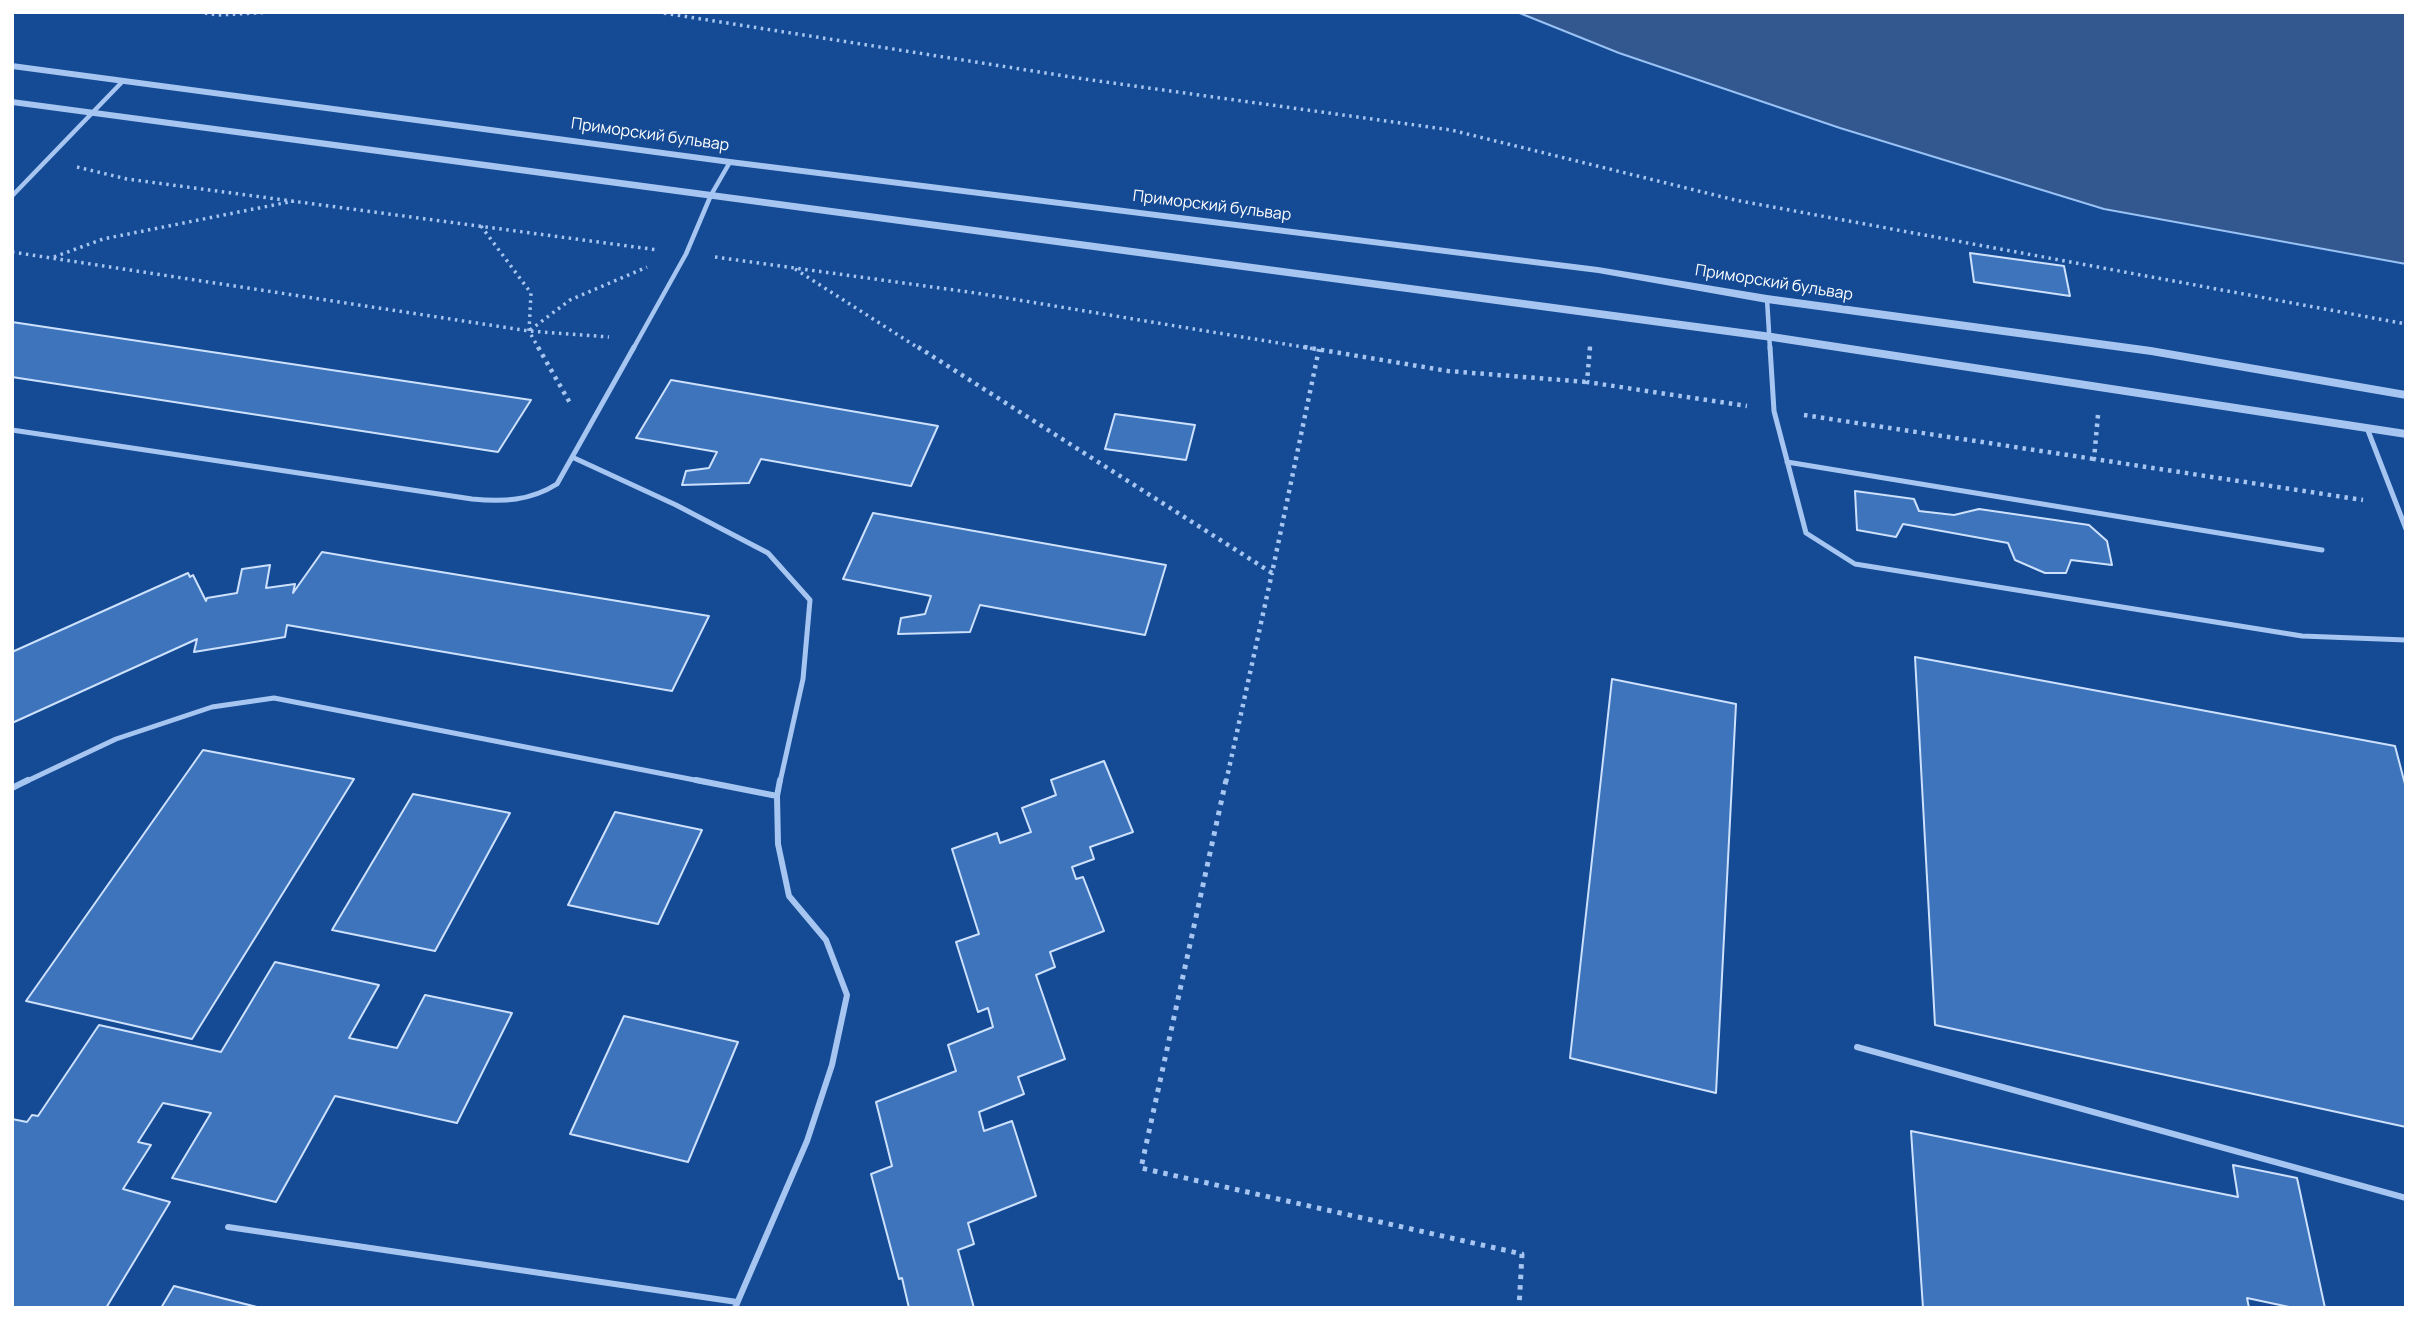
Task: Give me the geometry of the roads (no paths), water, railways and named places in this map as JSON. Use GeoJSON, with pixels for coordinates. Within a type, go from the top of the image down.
{"type":"FeatureCollection","features":[{"type":"Feature","properties":{"kind":"street","name":"Приморский бульвар"},"geometry":{"type":"LineString","coordinates":[[12,66],[730,162],[1598,270],[1767,299],[2151,351],[2406,395]]}},
{"type":"Feature","properties":{"kind":"street"},"geometry":{"type":"LineString","coordinates":[[12,102],[1772,337],[2406,434]]}},
{"type":"Feature","properties":{"kind":"lane"},"geometry":{"type":"LineString","coordinates":[[12,197],[50,160],[90,112],[123,81]]}},
{"type":"Feature","properties":{"kind":"lane"},"geometry":{"type":"LineString","coordinates":[[12,430],[500,502],[544,493],[557,484],[638,340],[686,254],[711,195],[730,162]]}},
{"type":"Feature","properties":{"kind":"lane"},"geometry":{"type":"LineString","coordinates":[[1767,299],[1772,337],[1774,411],[1807,533],[1855,564],[2302,636],[2406,640]]}},
{"type":"Feature","properties":{"kind":"lane"},"geometry":{"type":"LineString","coordinates":[[2367,428],[2406,529]]}},
{"type":"Feature","properties":{"kind":"lane"},"geometry":{"type":"LineString","coordinates":[[228,1227],[736,1305],[807,1141],[832,1065],[847,995],[826,940],[789,896],[781,870],[777,796],[803,679],[810,600],[768,553],[572,457]]}},
{"type":"Feature","properties":{"kind":"lane"},"geometry":{"type":"LineString","coordinates":[[1787,462],[2322,550]]}},
{"type":"Feature","properties":{"kind":"lane"},"geometry":{"type":"LineString","coordinates":[[12,788],[116,739],[212,706],[274,698],[777,796]]}},
{"type":"Feature","properties":{"kind":"lane"},"geometry":{"type":"LineString","coordinates":[[1857,1047],[2406,1198]]}},
{"type":"Feature","properties":{"kind":"water"},"geometry":{"type":"Polygon","coordinates":[[[1517,12],[2406,12],[2406,264],[2104,209],[1840,128],[1619,53],[1517,12]]]}}]}
